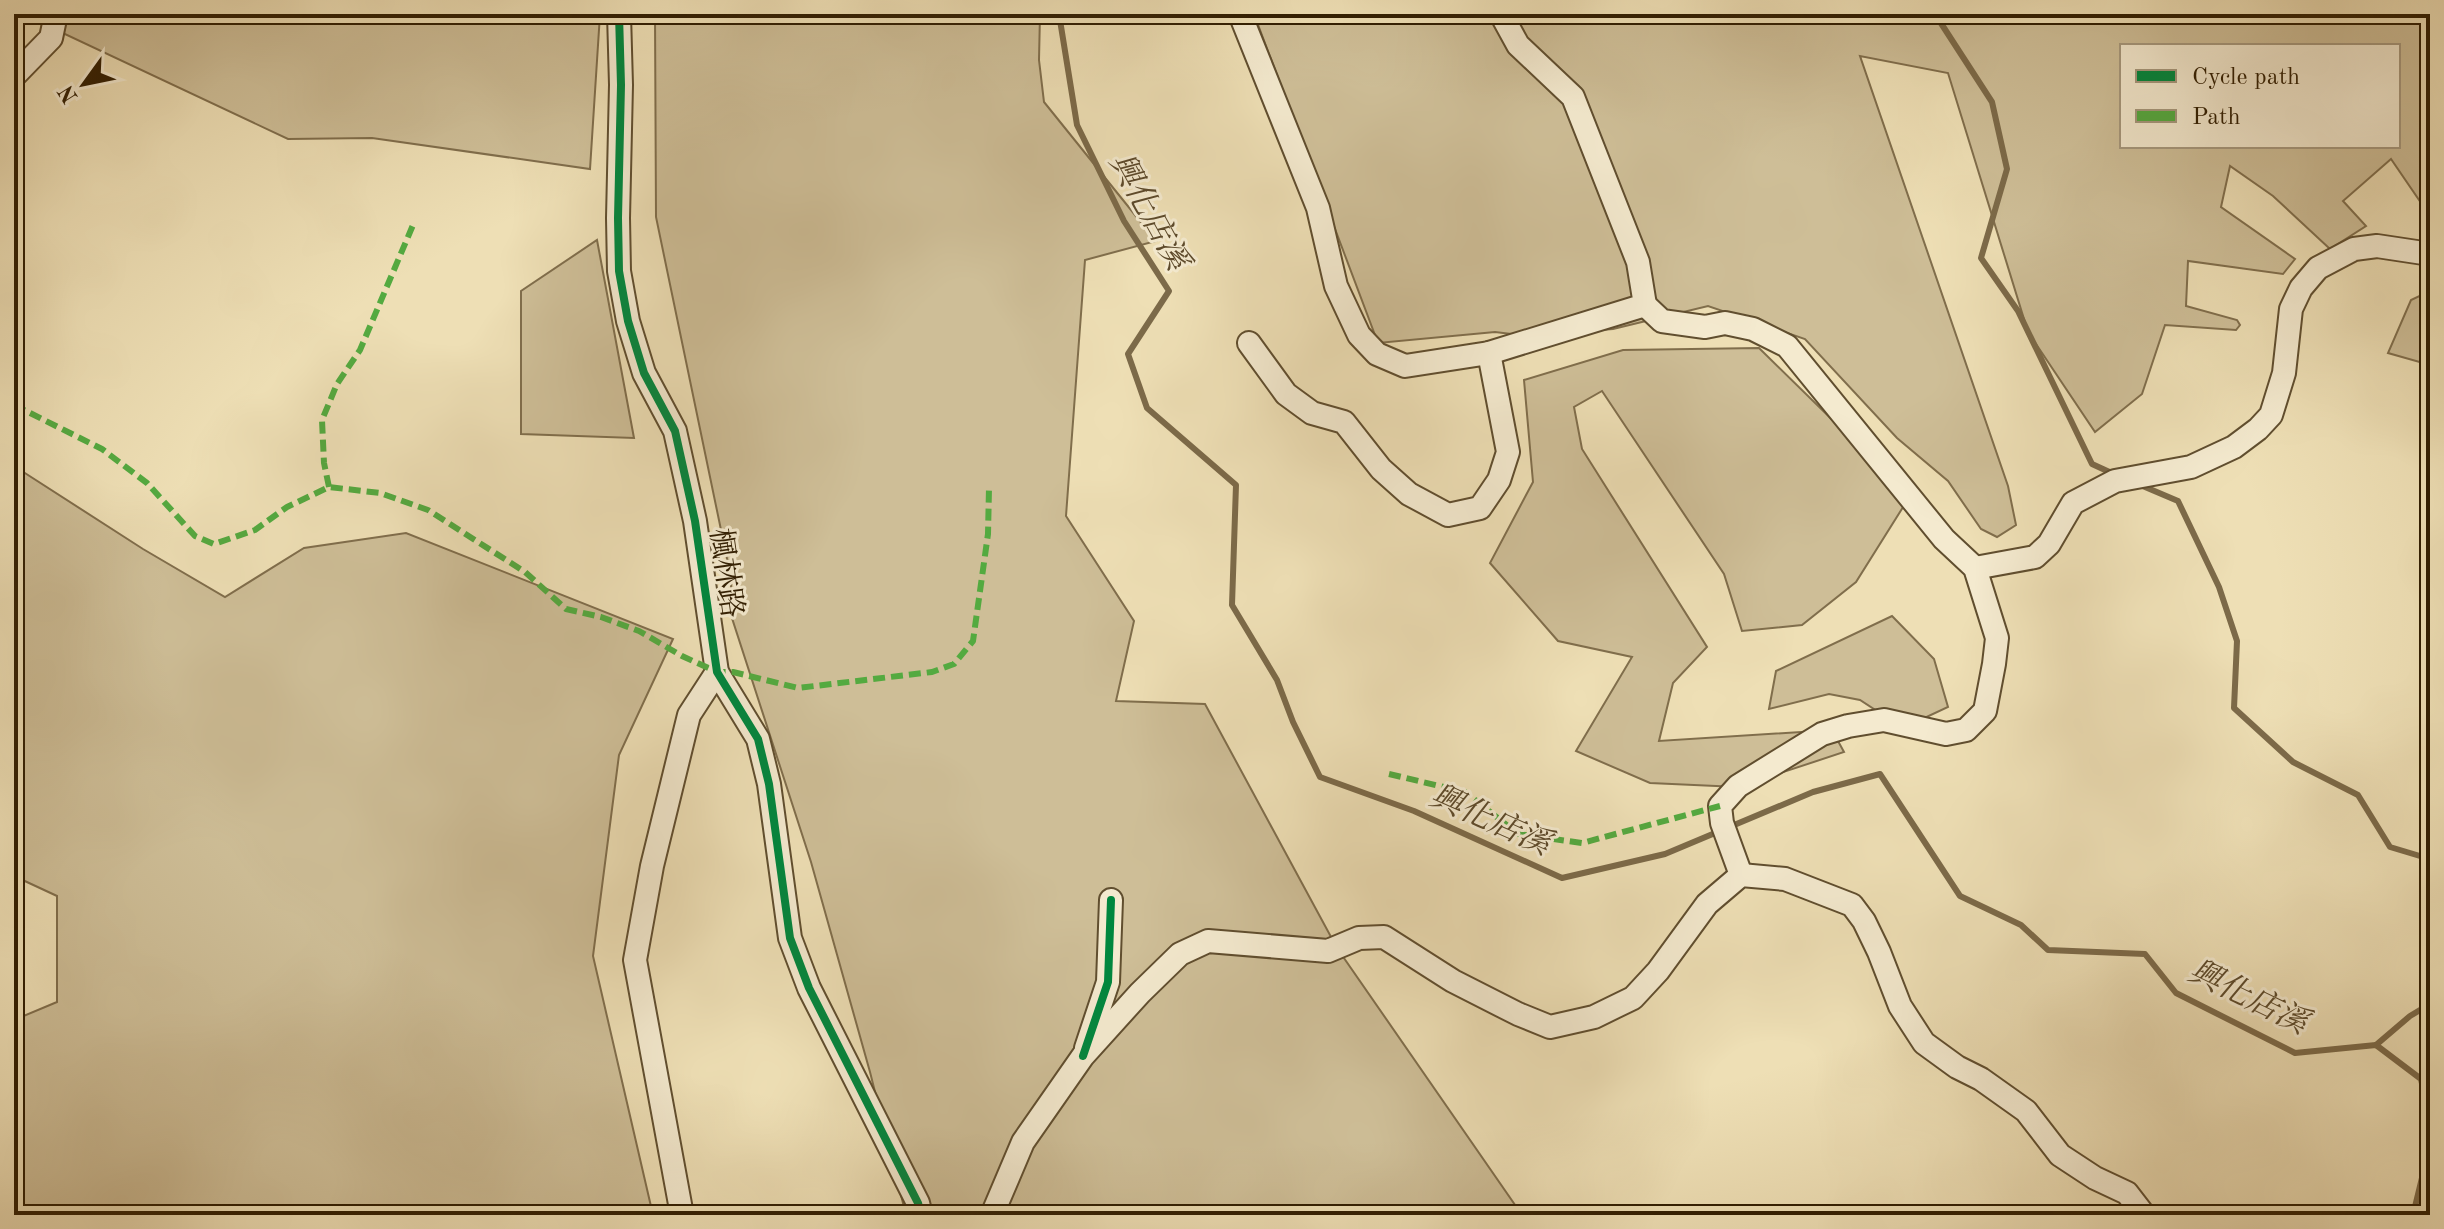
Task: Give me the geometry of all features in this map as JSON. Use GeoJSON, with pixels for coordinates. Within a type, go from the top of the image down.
{"type":"FeatureCollection","features":[{"type":"Feature","properties":{"kind":"street"},"geometry":{"type":"LineString","coordinates":[[14,76],[51,38],[56,14]]}},
{"type":"Feature","properties":{"kind":"street","name":"楓林路"},"geometry":{"type":"LineString","coordinates":[[619,14],[619,271],[628,321],[644,373],[675,431],[695,521],[717,672],[758,739],[769,784],[790,938],[809,988],[877,1116],[921,1215]]}},
{"type":"Feature","properties":{"kind":"street"},"geometry":{"type":"LineString","coordinates":[[1240,14],[1318,208],[1336,286],[1359,335],[1377,354],[1405,366],[1489,353],[1645,305]]}},
{"type":"Feature","properties":{"kind":"street"},"geometry":{"type":"LineString","coordinates":[[1501,14],[1518,45],[1573,97],[1638,262],[1645,305],[1662,321],[1705,327],[1725,323],[1753,329],[1787,346],[1944,539],[1975,568],[1997,638],[1985,711],[1966,730],[1946,734],[1884,720],[1848,726],[1822,734],[1738,786],[1720,806],[1722,823],[1741,875]]}},
{"type":"Feature","properties":{"kind":"street"},"geometry":{"type":"LineString","coordinates":[[1975,568],[2035,557],[2049,544],[2073,503],[2115,481],[2191,467],[2234,447],[2258,429],[2271,415],[2284,373],[2291,309],[2301,288],[2318,268],[2354,249],[2377,246],[2430,254]]}},
{"type":"Feature","properties":{"kind":"street"},"geometry":{"type":"LineString","coordinates":[[1249,343],[1286,394],[1312,413],[1344,422],[1381,469],[1409,494],[1448,515],[1480,508],[1499,480],[1508,452],[1489,353]]}},
{"type":"Feature","properties":{"kind":"street"},"geometry":{"type":"LineString","coordinates":[[682,1215],[635,960],[652,866],[689,715],[717,672]]}},
{"type":"Feature","properties":{"kind":"street"},"geometry":{"type":"LineString","coordinates":[[992,1215],[1023,1142],[1083,1056],[1180,954],[1208,941],[1328,951],[1359,938],[1384,937],[1453,981],[1550,1027],[1594,1017],[1633,998],[1658,971],[1707,904],[1741,875],[1785,879],[1852,905],[1864,921],[1879,952],[1900,1006],[1924,1043],[2026,1111],[2060,1155],[2095,1178],[2127,1193],[2144,1215]]}},
{"type":"Feature","properties":{"kind":"street"},"geometry":{"type":"LineString","coordinates":[[1083,1056],[1108,982],[1111,900]]}},
{"type":"Feature","properties":{"kind":"shaded area"},"geometry":{"type":"Polygon","coordinates":[[[32,14],[600,14],[590,169],[372,138],[288,139],[35,20],[32,14]]]}},
{"type":"Feature","properties":{"kind":"shaded area"},"geometry":{"type":"Polygon","coordinates":[[[655,14],[1040,14],[1039,60],[1044,102],[1156,241],[1085,260],[1066,516],[1134,621],[1116,701],[1205,704],[1337,948],[1522,1215],[906,1215],[811,862],[731,615],[731,578],[656,217],[655,14]]]}},
{"type":"Feature","properties":{"kind":"shaded area"},"geometry":{"type":"Polygon","coordinates":[[[1254,14],[2430,14],[2430,216],[2391,159],[2343,201],[2366,226],[2330,249],[2273,196],[2230,166],[2221,207],[2295,259],[2283,274],[2188,261],[2186,306],[2237,320],[2240,325],[2236,330],[2165,325],[2142,394],[2095,432],[2028,332],[1948,73],[1860,56],[2008,486],[2016,525],[1997,537],[1981,529],[1948,481],[1897,438],[1805,339],[1708,306],[1613,329],[1528,336],[1495,332],[1378,343],[1254,14]]]}},
{"type":"Feature","properties":{"kind":"shaded area"},"geometry":{"type":"Polygon","coordinates":[[[597,240],[634,438],[521,434],[521,291],[597,240]]]}},
{"type":"Feature","properties":{"kind":"shaded area"},"geometry":{"type":"Polygon","coordinates":[[[2430,291],[2430,365],[2388,353],[2411,300],[2430,291]]]}},
{"type":"Feature","properties":{"kind":"shaded area"},"geometry":{"type":"Polygon","coordinates":[[[1759,348],[1910,496],[1856,582],[1802,625],[1742,631],[1724,574],[1602,391],[1574,407],[1582,449],[1707,647],[1673,683],[1659,741],[1832,730],[1844,752],[1738,787],[1650,783],[1576,751],[1632,657],[1558,641],[1490,563],[1533,482],[1524,380],[1623,350],[1759,348]]]}},
{"type":"Feature","properties":{"kind":"shaded area"},"geometry":{"type":"Polygon","coordinates":[[[14,466],[143,549],[225,597],[304,548],[406,533],[673,639],[619,755],[593,956],[653,1215],[14,1215],[14,1020],[57,1002],[57,896],[14,876],[14,466]]]}},
{"type":"Feature","properties":{"kind":"shaded area"},"geometry":{"type":"Polygon","coordinates":[[[1892,616],[1934,659],[1948,707],[1903,728],[1860,700],[1829,694],[1769,709],[1776,671],[1892,616]]]}},
{"type":"Feature","properties":{"kind":"waterway","name":"興化店溪"},"geometry":{"type":"LineString","coordinates":[[1059,14],[1077,125],[1124,221],[1169,291],[1128,354],[1147,408],[1236,485],[1232,605],[1277,680],[1320,777],[1414,811],[1562,878],[1665,854],[1813,792],[1880,774],[1960,896],[2021,925],[2048,950],[2145,954],[2176,993],[2295,1053],[2376,1045],[2421,1079],[2430,1122]]}},
{"type":"Feature","properties":{"kind":"waterway"},"geometry":{"type":"LineString","coordinates":[[1935,14],[1992,102],[2007,169],[1981,258],[2018,311],[2092,464],[2116,475]]}},
{"type":"Feature","properties":{"kind":"waterway"},"geometry":{"type":"LineString","coordinates":[[2138,484],[2178,501],[2219,587],[2237,641],[2234,708],[2293,762],[2358,795],[2390,847],[2430,859]]}},
{"type":"Feature","properties":{"kind":"waterway"},"geometry":{"type":"LineString","coordinates":[[2376,1045],[2410,1016],[2430,1004]]}},
{"type":"Feature","properties":{"kind":"waterway","name":"興化店溪"},"geometry":{"type":"LineString","coordinates":[[2413,1215],[2430,1145]]}},
{"type":"Feature","properties":{"kind":"marked path"},"geometry":{"type":"LineString","coordinates":[[329,487],[324,463],[322,420],[337,384],[360,350],[413,225]]}},
{"type":"Feature","properties":{"kind":"marked path"},"geometry":{"type":"LineString","coordinates":[[14,405],[102,449],[147,483],[195,536],[214,544],[255,530],[287,507],[329,487],[380,493],[428,510],[525,572],[566,609],[601,617],[639,631],[717,672],[733,672],[798,688],[932,672],[954,664],[973,641],[988,534],[989,488]]}},
{"type":"Feature","properties":{"kind":"marked path"},"geometry":{"type":"LineString","coordinates":[[1389,774],[1465,792],[1518,834],[1582,843],[1720,806]]}},
{"type":"Feature","properties":{"kind":"cycle path"},"geometry":{"type":"LineString","coordinates":[[619,14],[619,271],[628,321],[644,373],[675,431],[695,521],[717,672],[758,739],[769,784],[790,938],[809,988],[918,1203],[921,1215]]}},
{"type":"Feature","properties":{"kind":"cycle path"},"geometry":{"type":"LineString","coordinates":[[1083,1056],[1108,982],[1111,900]]}}]}
